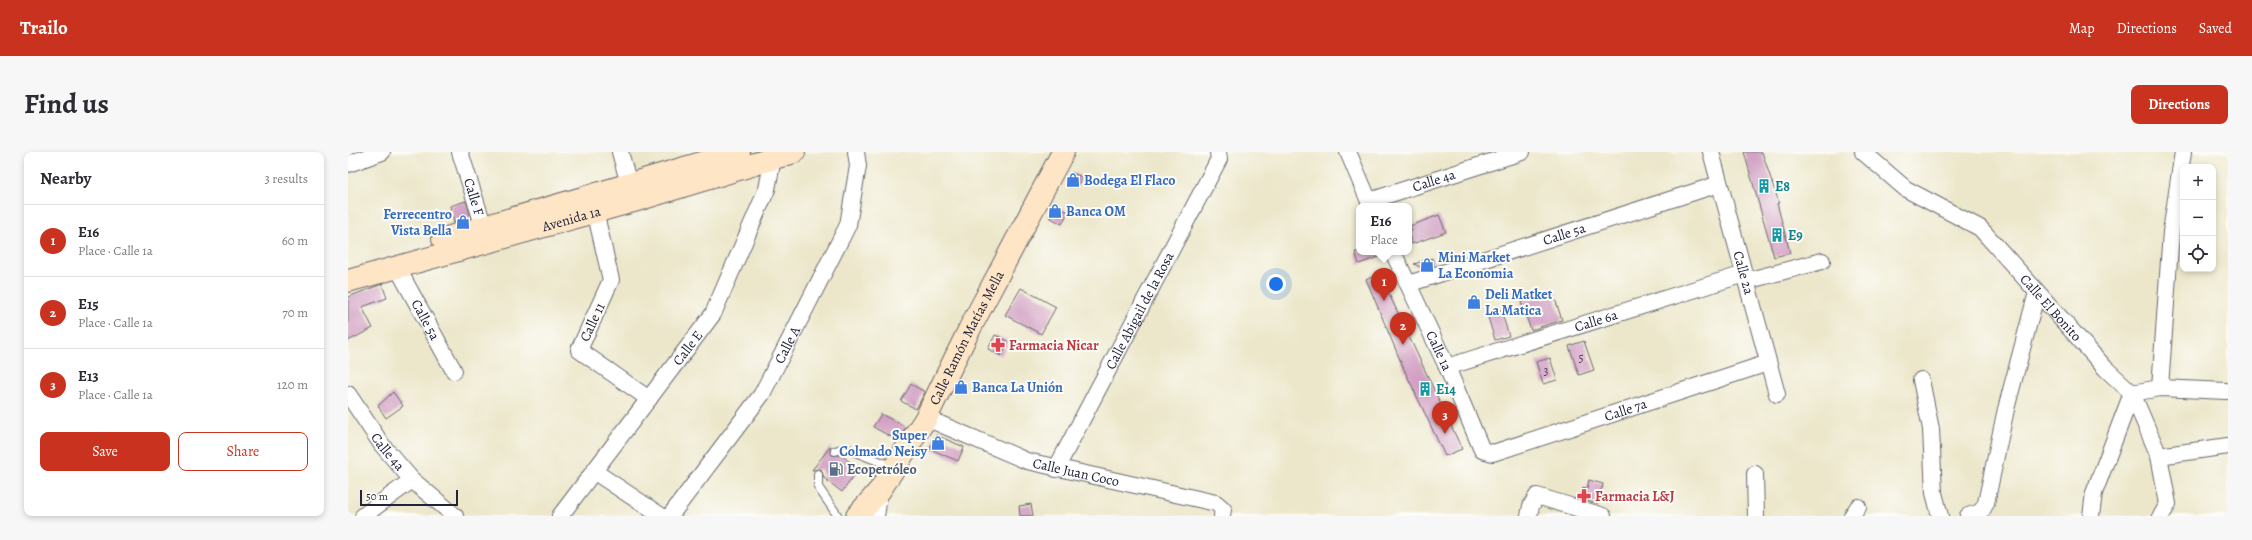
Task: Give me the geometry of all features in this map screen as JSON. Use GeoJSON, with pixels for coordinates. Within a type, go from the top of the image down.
{"type":"FeatureCollection","features":[{"type":"Feature","properties":{"kind":"main road","name":"Avenida 1a"},"geometry":{"type":"LineString","coordinates":[[348,266],[595,211],[632,193],[739,152]]}},
{"type":"Feature","properties":{"kind":"main road","name":"Calle Ramón Matías Mella"},"geometry":{"type":"LineString","coordinates":[[857,516],[880,490],[896,468],[926,418],[969,330],[1063,152]]}},
{"type":"Feature","properties":{"kind":"main road","name":"Avenida 1a"},"geometry":{"type":"LineString","coordinates":[[348,281],[397,268],[486,235],[632,193],[783,155]]}},
{"type":"Feature","properties":{"kind":"street","name":"Calle F"},"geometry":{"type":"LineString","coordinates":[[460,152],[486,235]]}},
{"type":"Feature","properties":{"kind":"street"},"geometry":{"type":"LineString","coordinates":[[620,152],[632,193]]}},
{"type":"Feature","properties":{"kind":"street","name":"Calle A"},"geometry":{"type":"LineString","coordinates":[[670,516],[762,394],[848,225],[858,166],[856,152]]}},
{"type":"Feature","properties":{"kind":"street","name":"Calle Abigail de la Rosa"},"geometry":{"type":"LineString","coordinates":[[1056,469],[1219,159],[1218,152]]}},
{"type":"Feature","properties":{"kind":"street"},"geometry":{"type":"LineString","coordinates":[[1348,152],[1370,203]]}},
{"type":"Feature","properties":{"kind":"street","name":"Calle 4a"},"geometry":{"type":"LineString","coordinates":[[1370,203],[1522,152]]}},
{"type":"Feature","properties":{"kind":"street","name":"Calle 2a"},"geometry":{"type":"LineString","coordinates":[[1711,152],[1777,394]]}},
{"type":"Feature","properties":{"kind":"street","name":"Calle El Bonito"},"geometry":{"type":"LineString","coordinates":[[1863,152],[1906,188],[1980,228],[2106,369],[2132,393]]}},
{"type":"Feature","properties":{"kind":"street"},"geometry":{"type":"LineString","coordinates":[[2160,388],[2171,232],[2184,152]]}},
{"type":"Feature","properties":{"kind":"street"},"geometry":{"type":"LineString","coordinates":[[348,164],[374,153]]}},
{"type":"Feature","properties":{"kind":"street","name":"Calle E"},"geometry":{"type":"LineString","coordinates":[[560,516],[595,472],[713,314],[767,188],[783,155]]}},
{"type":"Feature","properties":{"kind":"street","name":"Calle 5a"},"geometry":{"type":"LineString","coordinates":[[1408,284],[1719,184]]}},
{"type":"Feature","properties":{"kind":"street","name":"Calle 11"},"geometry":{"type":"LineString","coordinates":[[595,211],[611,280],[579,350],[649,399]]}},
{"type":"Feature","properties":{"kind":"street","name":"Calle 1a"},"geometry":{"type":"LineString","coordinates":[[1394,255],[1447,367],[1482,450]]}},
{"type":"Feature","properties":{"kind":"street","name":"Calle 6a"},"geometry":{"type":"LineString","coordinates":[[1447,367],[1745,277],[1822,261]]}},
{"type":"Feature","properties":{"kind":"street","name":"Calle 5a"},"geometry":{"type":"LineString","coordinates":[[397,268],[454,371]]}},
{"type":"Feature","properties":{"kind":"street"},"geometry":{"type":"LineString","coordinates":[[1968,516],[1981,512],[1986,503],[2006,409],[2037,292]]}},
{"type":"Feature","properties":{"kind":"street","name":"Calle 7a"},"geometry":{"type":"LineString","coordinates":[[1482,450],[1493,453],[1768,363]]}},
{"type":"Feature","properties":{"kind":"street"},"geometry":{"type":"LineString","coordinates":[[1921,380],[1931,429],[1934,493],[1940,516]]}},
{"type":"Feature","properties":{"kind":"street"},"geometry":{"type":"LineString","coordinates":[[2132,393],[2160,388],[2226,390]]}},
{"type":"Feature","properties":{"kind":"street"},"geometry":{"type":"LineString","coordinates":[[2132,393],[2159,456],[2168,504],[2161,516]]}},
{"type":"Feature","properties":{"kind":"street"},"geometry":{"type":"LineString","coordinates":[[2091,516],[2094,493],[2132,393]]}},
{"type":"Feature","properties":{"kind":"street","name":"Calle 4a"},"geometry":{"type":"LineString","coordinates":[[348,394],[382,445],[412,480],[456,516]]}},
{"type":"Feature","properties":{"kind":"street","name":"Calle Juan Coco"},"geometry":{"type":"LineString","coordinates":[[926,418],[1027,461],[1056,469],[1216,503],[1223,509],[1222,516]]}},
{"type":"Feature","properties":{"kind":"street"},"geometry":{"type":"LineString","coordinates":[[2159,456],[2228,446]]}},
{"type":"Feature","properties":{"kind":"street"},"geometry":{"type":"LineString","coordinates":[[595,472],[661,516]]}},
{"type":"Feature","properties":{"kind":"street"},"geometry":{"type":"LineString","coordinates":[[1755,474],[1756,516]]}},
{"type":"Feature","properties":{"kind":"street"},"geometry":{"type":"LineString","coordinates":[[363,516],[412,480]]}},
{"type":"Feature","properties":{"kind":"street"},"geometry":{"type":"LineString","coordinates":[[876,516],[880,490]]}},
{"type":"Feature","properties":{"kind":"street"},"geometry":{"type":"LineString","coordinates":[[1529,516],[1531,506],[1538,496],[1603,516]]}},
{"type":"Feature","properties":{"kind":"lane"},"geometry":{"type":"LineString","coordinates":[[835,451],[845,448],[896,468]]}},
{"type":"Feature","properties":{"kind":"lane"},"geometry":{"type":"LineString","coordinates":[[818,474],[818,487],[838,516]]}},
{"type":"Feature","properties":{"kind":"building"},"geometry":{"type":"Polygon","coordinates":[[[1744,152],[1762,152],[1779,203],[1777,203],[1790,253],[1774,257],[1744,152]]]}},
{"type":"Feature","properties":{"kind":"building"},"geometry":{"type":"Polygon","coordinates":[[[1072,173],[1082,177],[1077,187],[1068,182],[1072,173]]]}},
{"type":"Feature","properties":{"kind":"building"},"geometry":{"type":"Polygon","coordinates":[[[466,201],[471,218],[454,223],[450,206],[466,201]]]}},
{"type":"Feature","properties":{"kind":"building"},"geometry":{"type":"Polygon","coordinates":[[[1055,206],[1068,212],[1062,224],[1049,217],[1055,206]]]}},
{"type":"Feature","properties":{"kind":"building"},"geometry":{"type":"Polygon","coordinates":[[[1439,215],[1446,232],[1412,244],[1412,225],[1439,215]]]}},
{"type":"Feature","properties":{"kind":"building"},"geometry":{"type":"Polygon","coordinates":[[[1356,255],[1384,255],[1359,264],[1356,255]]]}},
{"type":"Feature","properties":{"kind":"building","name":"Mini Market La Economia"},"geometry":{"type":"Polygon","coordinates":[[[1432,258],[1434,266],[1424,269],[1414,264],[1432,258]]]}},
{"type":"Feature","properties":{"kind":"building"},"geometry":{"type":"Polygon","coordinates":[[[1380,275],[1462,449],[1445,456],[1403,367],[1366,279],[1380,275]]]}},
{"type":"Feature","properties":{"kind":"building"},"geometry":{"type":"Polygon","coordinates":[[[382,284],[387,298],[362,307],[373,328],[348,341],[348,297],[382,284]]]}},
{"type":"Feature","properties":{"kind":"building"},"geometry":{"type":"Polygon","coordinates":[[[1021,288],[1056,307],[1041,334],[1005,315],[1021,288]]]}},
{"type":"Feature","properties":{"kind":"building"},"geometry":{"type":"Polygon","coordinates":[[[1553,293],[1562,320],[1531,330],[1521,302],[1553,293]]]}},
{"type":"Feature","properties":{"kind":"building"},"geometry":{"type":"Polygon","coordinates":[[[1501,310],[1509,336],[1495,340],[1487,314],[1501,310]]]}},
{"type":"Feature","properties":{"kind":"building","name":"Farmacia Nicar"},"geometry":{"type":"Polygon","coordinates":[[[995,335],[1008,341],[1001,356],[988,349],[995,335]]]}},
{"type":"Feature","properties":{"kind":"building"},"geometry":{"type":"Polygon","coordinates":[[[1584,341],[1594,370],[1579,375],[1569,346],[1584,341]]]}},
{"type":"Feature","properties":{"kind":"building"},"geometry":{"type":"Polygon","coordinates":[[[1550,358],[1557,380],[1543,384],[1536,362],[1550,358]]]}},
{"type":"Feature","properties":{"kind":"building"},"geometry":{"type":"Polygon","coordinates":[[[911,384],[925,392],[916,409],[901,401],[911,384]]]}},
{"type":"Feature","properties":{"kind":"building"},"geometry":{"type":"Polygon","coordinates":[[[393,392],[403,406],[386,418],[378,406],[393,392]]]}},
{"type":"Feature","properties":{"kind":"building"},"geometry":{"type":"Polygon","coordinates":[[[881,414],[906,427],[897,440],[873,427],[881,414]]]}},
{"type":"Feature","properties":{"kind":"building"},"geometry":{"type":"Polygon","coordinates":[[[936,435],[964,447],[958,461],[930,449],[936,435]]]}},
{"type":"Feature","properties":{"kind":"building","name":"Ecopetróleo"},"geometry":{"type":"Polygon","coordinates":[[[830,447],[832,455],[841,455],[859,469],[842,492],[824,478],[821,469],[812,470],[830,447]]]}},
{"type":"Feature","properties":{"kind":"building"},"geometry":{"type":"Polygon","coordinates":[[[1589,480],[1603,484],[1598,504],[1580,499],[1583,488],[1587,489],[1589,480]]]}},
{"type":"Feature","properties":{"kind":"building"},"geometry":{"type":"Polygon","coordinates":[[[1031,504],[1033,516],[1020,516],[1019,506],[1031,504]]]}},
{"type":"Feature","properties":{"kind":"place","name":"Bodega El Flaco"},"geometry":{"type":"Point","coordinates":[1073,180]}},
{"type":"Feature","properties":{"kind":"place","name":"E8"},"geometry":{"type":"Point","coordinates":[1764,186]}},
{"type":"Feature","properties":{"kind":"place","name":"Banca OM"},"geometry":{"type":"Point","coordinates":[1055,211]}},
{"type":"Feature","properties":{"kind":"place","name":"Ferrecentro Vista Bella"},"geometry":{"type":"Point","coordinates":[463,222]}},
{"type":"Feature","properties":{"kind":"place","name":"E9"},"geometry":{"type":"Point","coordinates":[1777,235]}},
{"type":"Feature","properties":{"kind":"place","name":"Mini Market La Economia"},"geometry":{"type":"Point","coordinates":[1427,265]}},
{"type":"Feature","properties":{"kind":"place","name":"E16"},"geometry":{"type":"Point","coordinates":[1384,301]}},
{"type":"Feature","properties":{"kind":"place","name":"Deli Matket La Matica"},"geometry":{"type":"Point","coordinates":[1474,302]}},
{"type":"Feature","properties":{"kind":"place","name":"Farmacia Nicar"},"geometry":{"type":"Point","coordinates":[998,345]}},
{"type":"Feature","properties":{"kind":"place","name":"E15"},"geometry":{"type":"Point","coordinates":[1403,345]}},
{"type":"Feature","properties":{"kind":"place","name":"Banca La Unión"},"geometry":{"type":"Point","coordinates":[961,387]}},
{"type":"Feature","properties":{"kind":"place","name":"E14"},"geometry":{"type":"Point","coordinates":[1425,389]}},
{"type":"Feature","properties":{"kind":"place","name":"E13"},"geometry":{"type":"Point","coordinates":[1445,434]}},
{"type":"Feature","properties":{"kind":"place","name":"Super Colmado Neisy"},"geometry":{"type":"Point","coordinates":[938,443]}},
{"type":"Feature","properties":{"kind":"place","name":"Ecopetróleo"},"geometry":{"type":"Point","coordinates":[836,469]}},
{"type":"Feature","properties":{"kind":"place","name":"Farmacia L&J"},"geometry":{"type":"Point","coordinates":[1584,496]}}]}
